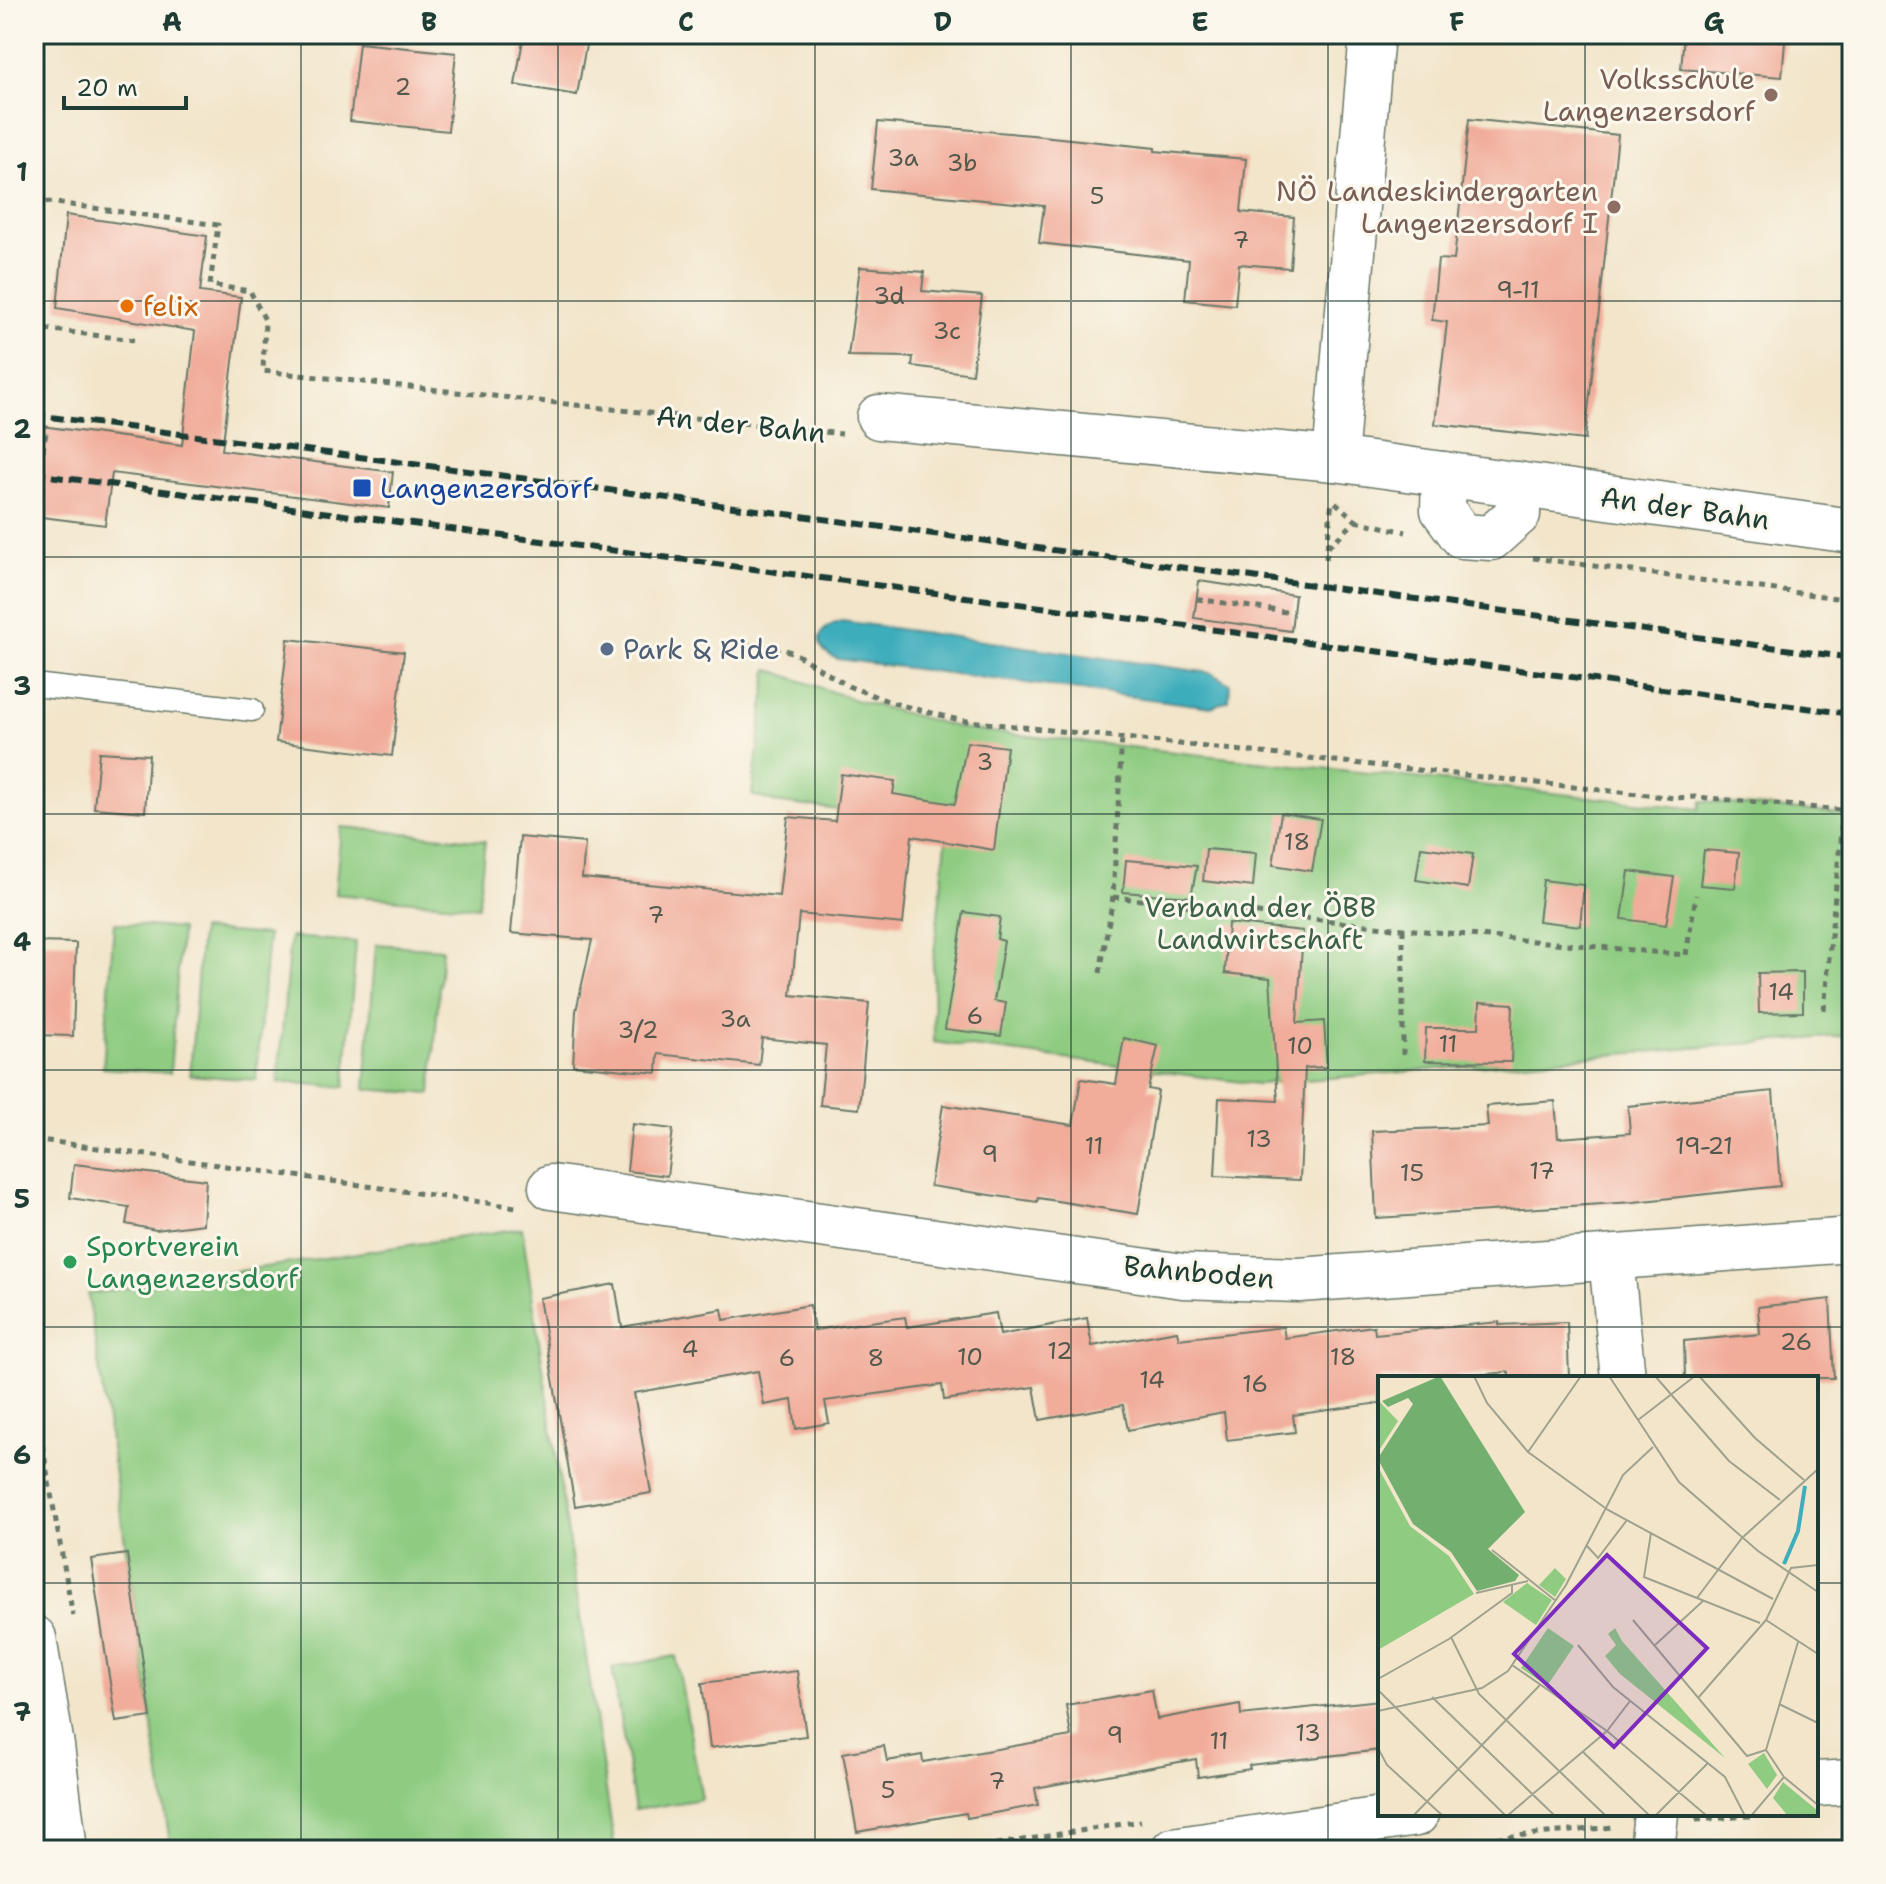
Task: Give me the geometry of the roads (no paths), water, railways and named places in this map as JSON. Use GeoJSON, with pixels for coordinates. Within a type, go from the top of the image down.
{"type":"FeatureCollection","features":[{"type":"Feature","properties":{"kind":"street"},"geometry":{"type":"LineString","coordinates":[[1334,479],[1372,34]]}},
{"type":"Feature","properties":{"kind":"street","name":"An der Bahn"},"geometry":{"type":"LineString","coordinates":[[879,417],[1334,479],[1444,474],[1852,531]]}},
{"type":"Feature","properties":{"kind":"street"},"geometry":{"type":"LineString","coordinates":[[1444,474],[1443,510],[1462,536],[1491,538],[1518,514],[1518,484]]}},
{"type":"Feature","properties":{"kind":"street","name":"Bahnboden"},"geometry":{"type":"LineString","coordinates":[[551,1187],[1183,1276],[1299,1280],[1852,1240]]}},
{"type":"Feature","properties":{"kind":"street"},"geometry":{"type":"LineString","coordinates":[[1611,1258],[1623,1376]]}},
{"type":"Feature","properties":{"kind":"street"},"geometry":{"type":"LineString","coordinates":[[34,1638],[65,1850]]}},
{"type":"Feature","properties":{"kind":"street"},"geometry":{"type":"LineString","coordinates":[[1818,1784],[1852,1782]]}},
{"type":"Feature","properties":{"kind":"street"},"geometry":{"type":"LineString","coordinates":[[1173,1850],[1428,1828]]}},
{"type":"Feature","properties":{"kind":"lane"},"geometry":{"type":"LineString","coordinates":[[34,685],[252,710]]}},
{"type":"Feature","properties":{"kind":"water"},"geometry":{"type":"Polygon","coordinates":[[[842,621],[1211,673],[1230,684],[1229,700],[1211,707],[838,659],[824,650],[820,639],[826,628],[842,621]]]}},
{"type":"Feature","properties":{"kind":"railway"},"geometry":{"type":"LineString","coordinates":[[34,415],[1852,658]]}},
{"type":"Feature","properties":{"kind":"railway"},"geometry":{"type":"LineString","coordinates":[[34,474],[1852,714]]}},
{"type":"Feature","properties":{"kind":"place","name":"Volksschule Langenzersdorf"},"geometry":{"type":"Point","coordinates":[1771,95]}},
{"type":"Feature","properties":{"kind":"place","name":"NÖ Landeskindergarten Langenzersdorf I"},"geometry":{"type":"Point","coordinates":[1614,207]}},
{"type":"Feature","properties":{"kind":"place","name":"felix"},"geometry":{"type":"Point","coordinates":[127,306]}},
{"type":"Feature","properties":{"kind":"place","name":"Langenzersdorf"},"geometry":{"type":"Point","coordinates":[362,488]}},
{"type":"Feature","properties":{"kind":"place","name":"Park & Ride"},"geometry":{"type":"Point","coordinates":[607,649]}},
{"type":"Feature","properties":{"kind":"place","name":"Sportverein Langenzersdorf"},"geometry":{"type":"Point","coordinates":[70,1262]}},
{"type":"Feature","properties":{"kind":"park label","name":"Verband der ÖBB Landwirtschaft"},"geometry":{"type":"Point","coordinates":[1260,923]}}]}
